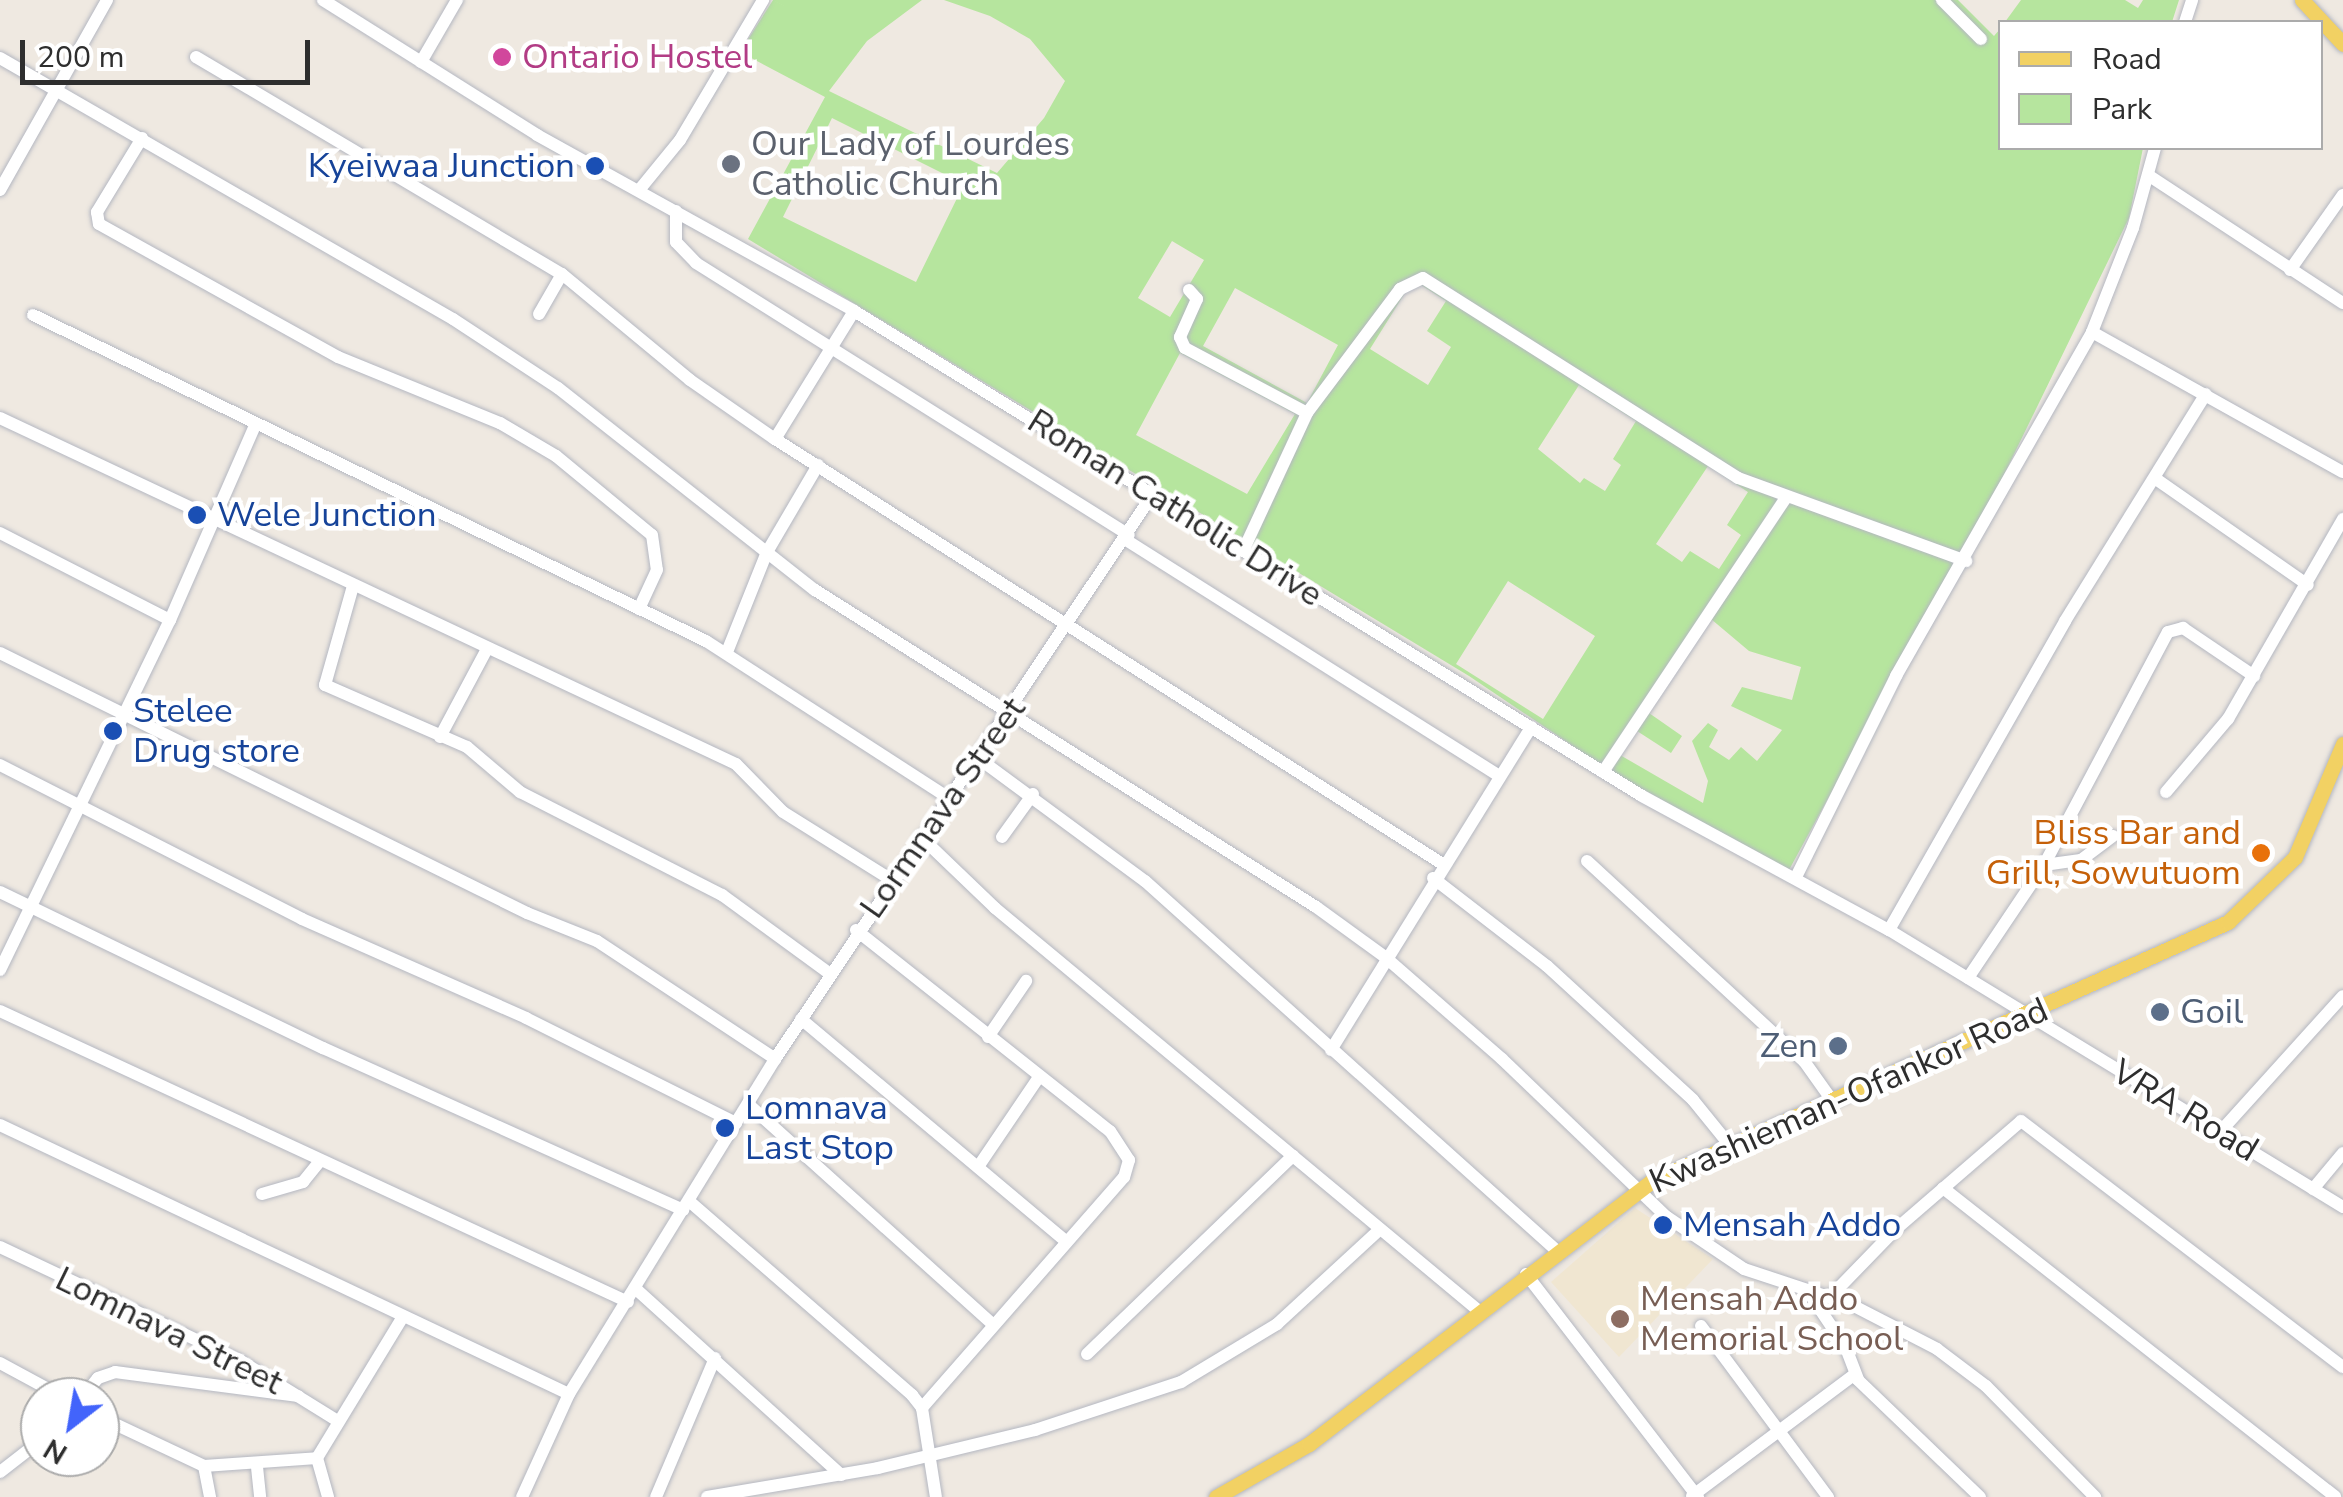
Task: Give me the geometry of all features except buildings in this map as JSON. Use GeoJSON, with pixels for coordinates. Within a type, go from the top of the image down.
{"type":"FeatureCollection","features":[{"type":"Feature","properties":{"kind":"main road"},"geometry":{"type":"LineString","coordinates":[[2302,0],[2321,20]]}},
{"type":"Feature","properties":{"kind":"main road"},"geometry":{"type":"LineString","coordinates":[[2323,23],[2343,44]]}},
{"type":"Feature","properties":{"kind":"main road","name":"Kwashieman-Ofankor Road"},"geometry":{"type":"LineString","coordinates":[[1216,1497],[1309,1444],[1633,1192],[1728,1143],[2027,1016],[2244,912],[2295,856],[2343,744]]}},
{"type":"Feature","properties":{"kind":"street"},"geometry":{"type":"LineString","coordinates":[[0,190],[107,0]]}},
{"type":"Feature","properties":{"kind":"street","name":"Roman Catholic Drive"},"geometry":{"type":"LineString","coordinates":[[324,0],[421,62],[854,312],[1603,772],[1796,877],[2027,1016]]}},
{"type":"Feature","properties":{"kind":"street"},"geometry":{"type":"LineString","coordinates":[[421,62],[457,0]]}},
{"type":"Feature","properties":{"kind":"street"},"geometry":{"type":"LineString","coordinates":[[640,189],[680,140],[763,0]]}},
{"type":"Feature","properties":{"kind":"street"},"geometry":{"type":"LineString","coordinates":[[1942,0],[1981,38]]}},
{"type":"Feature","properties":{"kind":"street"},"geometry":{"type":"LineString","coordinates":[[196,57],[562,274],[690,380],[775,438],[1441,863]]}},
{"type":"Feature","properties":{"kind":"street"},"geometry":{"type":"LineString","coordinates":[[0,58],[57,88],[527,368],[815,590],[1012,710],[1386,957],[1592,1140],[1633,1192],[1721,1256],[1892,1323],[1958,1364],[2095,1497]]}},
{"type":"Feature","properties":{"kind":"street"},"geometry":{"type":"LineString","coordinates":[[142,138],[98,212],[99,224],[338,357],[500,423],[556,456],[650,532],[657,570],[639,609]]}},
{"type":"Feature","properties":{"kind":"street"},"geometry":{"type":"LineString","coordinates":[[1796,877],[1896,676],[1966,561],[2092,332],[2154,150]]}},
{"type":"Feature","properties":{"kind":"street"},"geometry":{"type":"LineString","coordinates":[[2148,175],[2343,303]]}},
{"type":"Feature","properties":{"kind":"street"},"geometry":{"type":"LineString","coordinates":[[2290,270],[2343,194]]}},
{"type":"Feature","properties":{"kind":"street"},"geometry":{"type":"LineString","coordinates":[[676,210],[680,251],[1500,776]]}},
{"type":"Feature","properties":{"kind":"street"},"geometry":{"type":"LineString","coordinates":[[539,314],[562,274]]}},
{"type":"Feature","properties":{"kind":"street"},"geometry":{"type":"LineString","coordinates":[[1243,551],[1307,413],[1400,289],[1423,278],[1738,478],[1785,499],[1966,561]]}},
{"type":"Feature","properties":{"kind":"street"},"geometry":{"type":"LineString","coordinates":[[1189,290],[1197,299],[1180,337],[1185,348],[1307,413]]}},
{"type":"Feature","properties":{"kind":"street"},"geometry":{"type":"LineString","coordinates":[[775,438],[854,312]]}},
{"type":"Feature","properties":{"kind":"street"},"geometry":{"type":"LineString","coordinates":[[33,315],[727,652],[950,798]]}},
{"type":"Feature","properties":{"kind":"street"},"geometry":{"type":"LineString","coordinates":[[2092,332],[2343,472]]}},
{"type":"Feature","properties":{"kind":"street"},"geometry":{"type":"LineString","coordinates":[[1888,930],[2064,621],[2206,394]]}},
{"type":"Feature","properties":{"kind":"street"},"geometry":{"type":"LineString","coordinates":[[0,418],[736,764],[783,812],[890,880]]}},
{"type":"Feature","properties":{"kind":"street"},"geometry":{"type":"LineString","coordinates":[[0,970],[170,620],[255,425]]}},
{"type":"Feature","properties":{"kind":"street"},"geometry":{"type":"LineString","coordinates":[[727,652],[767,552],[818,466]]}},
{"type":"Feature","properties":{"kind":"street"},"geometry":{"type":"LineString","coordinates":[[2156,479],[2308,585]]}},
{"type":"Feature","properties":{"kind":"street","name":"Lormnava Street"},"geometry":{"type":"LineString","coordinates":[[522,1497],[569,1394],[856,930],[1072,624],[1152,494]]}},
{"type":"Feature","properties":{"kind":"street"},"geometry":{"type":"LineString","coordinates":[[1603,772],[1785,499]]}},
{"type":"Feature","properties":{"kind":"street"},"geometry":{"type":"LineString","coordinates":[[2166,792],[2214,740],[2308,585],[2343,518]]}},
{"type":"Feature","properties":{"kind":"street"},"geometry":{"type":"LineString","coordinates":[[0,532],[170,620]]}},
{"type":"Feature","properties":{"kind":"street"},"geometry":{"type":"LineString","coordinates":[[353,586],[323,683],[478,754],[520,792],[722,896],[829,974]]}},
{"type":"Feature","properties":{"kind":"street"},"geometry":{"type":"LineString","coordinates":[[1968,978],[2044,865],[2168,632],[2183,628],[2254,676]]}},
{"type":"Feature","properties":{"kind":"street"},"geometry":{"type":"LineString","coordinates":[[440,737],[487,649]]}},
{"type":"Feature","properties":{"kind":"street"},"geometry":{"type":"LineString","coordinates":[[0,653],[527,913],[597,941],[775,1059]]}},
{"type":"Feature","properties":{"kind":"street"},"geometry":{"type":"LineString","coordinates":[[1331,1050],[1441,863],[1531,727]]}},
{"type":"Feature","properties":{"kind":"street"},"geometry":{"type":"LineString","coordinates":[[978,758],[1033,794],[1145,882],[1556,1250]]}},
{"type":"Feature","properties":{"kind":"street"},"geometry":{"type":"LineString","coordinates":[[0,765],[302,919],[526,1018],[736,1123]]}},
{"type":"Feature","properties":{"kind":"street"},"geometry":{"type":"LineString","coordinates":[[1002,837],[1033,794]]}},
{"type":"Feature","properties":{"kind":"street"},"geometry":{"type":"LineString","coordinates":[[2044,865],[2081,860],[2113,836]]}},
{"type":"Feature","properties":{"kind":"street"},"geometry":{"type":"LineString","coordinates":[[921,837],[995,908],[1293,1156],[1378,1232],[1479,1311]]}},
{"type":"Feature","properties":{"kind":"street"},"geometry":{"type":"LineString","coordinates":[[1587,860],[1804,1061],[1831,1099]]}},
{"type":"Feature","properties":{"kind":"street"},"geometry":{"type":"LineString","coordinates":[[1433,878],[1547,966],[1693,1100],[1728,1143]]}},
{"type":"Feature","properties":{"kind":"street"},"geometry":{"type":"LineString","coordinates":[[0,892],[686,1205],[850,1338],[922,1408],[936,1497]]}},
{"type":"Feature","properties":{"kind":"street"},"geometry":{"type":"LineString","coordinates":[[856,930],[1110,1131],[1129,1160],[1124,1176],[922,1408]]}},
{"type":"Feature","properties":{"kind":"street"},"geometry":{"type":"LineString","coordinates":[[988,1038],[1026,981]]}},
{"type":"Feature","properties":{"kind":"street"},"geometry":{"type":"LineString","coordinates":[[2220,1132],[2343,996]]}},
{"type":"Feature","properties":{"kind":"street"},"geometry":{"type":"LineString","coordinates":[[0,1011],[628,1302]]}},
{"type":"Feature","properties":{"kind":"street","name":"VRA Road"},"geometry":{"type":"LineString","coordinates":[[2027,1016],[2343,1207]]}},
{"type":"Feature","properties":{"kind":"street"},"geometry":{"type":"LineString","coordinates":[[801,1019],[1066,1241]]}},
{"type":"Feature","properties":{"kind":"street"},"geometry":{"type":"LineString","coordinates":[[978,1167],[1039,1077]]}},
{"type":"Feature","properties":{"kind":"street"},"geometry":{"type":"LineString","coordinates":[[748,1104],[992,1324]]}},
{"type":"Feature","properties":{"kind":"street"},"geometry":{"type":"LineString","coordinates":[[1830,1297],[1942,1188],[2022,1121],[2343,1367]]}},
{"type":"Feature","properties":{"kind":"street"},"geometry":{"type":"LineString","coordinates":[[0,1124],[401,1320],[569,1394]]}},
{"type":"Feature","properties":{"kind":"street"},"geometry":{"type":"LineString","coordinates":[[2312,1189],[2343,1152]]}},
{"type":"Feature","properties":{"kind":"street"},"geometry":{"type":"LineString","coordinates":[[1087,1354],[1293,1156]]}},
{"type":"Feature","properties":{"kind":"street"},"geometry":{"type":"LineString","coordinates":[[262,1194],[303,1182],[320,1162]]}},
{"type":"Feature","properties":{"kind":"street"},"geometry":{"type":"LineString","coordinates":[[1942,1188],[2335,1497]]}},
{"type":"Feature","properties":{"kind":"street"},"geometry":{"type":"LineString","coordinates":[[708,1497],[841,1475],[1116,1407],[1214,1368],[1277,1324],[1378,1232]]}},
{"type":"Feature","properties":{"kind":"street","name":"Lomnava Street"},"geometry":{"type":"LineString","coordinates":[[0,1247],[241,1361],[336,1420]]}},
{"type":"Feature","properties":{"kind":"street"},"geometry":{"type":"LineString","coordinates":[[1526,1274],[1695,1496],[1777,1429],[1854,1374]]}},
{"type":"Feature","properties":{"kind":"street"},"geometry":{"type":"LineString","coordinates":[[636,1290],[841,1475]]}},
{"type":"Feature","properties":{"kind":"street"},"geometry":{"type":"LineString","coordinates":[[1807,1290],[1846,1348],[1854,1374],[1980,1497]]}},
{"type":"Feature","properties":{"kind":"street"},"geometry":{"type":"LineString","coordinates":[[328,1497],[318,1458],[336,1420],[401,1320]]}},
{"type":"Feature","properties":{"kind":"street"},"geometry":{"type":"LineString","coordinates":[[1701,1326],[1828,1497]]}},
{"type":"Feature","properties":{"kind":"street"},"geometry":{"type":"LineString","coordinates":[[656,1497],[715,1358]]}},
{"type":"Feature","properties":{"kind":"street"},"geometry":{"type":"LineString","coordinates":[[101,1377],[114,1372],[300,1396]]}},
{"type":"Feature","properties":{"kind":"street"},"geometry":{"type":"LineString","coordinates":[[120,1426],[204,1466],[257,1467],[318,1458]]}},
{"type":"Feature","properties":{"kind":"street"},"geometry":{"type":"LineString","coordinates":[[0,1472],[20,1456]]}},
{"type":"Feature","properties":{"kind":"street"},"geometry":{"type":"LineString","coordinates":[[204,1466],[210,1497]]}},
{"type":"Feature","properties":{"kind":"street"},"geometry":{"type":"LineString","coordinates":[[257,1467],[260,1497]]}},
{"type":"Feature","properties":{"kind":"shaded area","name":"Mensah Addo Memorial School"},"geometry":{"type":"Polygon","coordinates":[[[1635,1208],[1713,1259],[1619,1357],[1551,1282],[1635,1208]]]}},
{"type":"Feature","properties":{"kind":"green space"},"geometry":{"type":"Polygon","coordinates":[[[773,0],[922,0],[867,41],[829,91],[997,173],[1044,118],[1065,81],[1030,39],[990,16],[944,0],[1958,0],[1994,36],[1998,31],[1998,150],[2143,150],[2129,218],[1999,485],[1789,870],[1613,773],[1469,676],[748,239],[825,97],[740,52],[773,0]],[[832,118],[783,217],[916,282],[964,184],[832,118]],[[1172,241],[1138,298],[1170,317],[1204,260],[1172,241]],[[1413,280],[1370,349],[1428,385],[1451,347],[1427,331],[1446,301],[1413,280]],[[1235,288],[1203,346],[1307,403],[1338,345],[1235,288]],[[1180,353],[1136,435],[1247,494],[1295,414],[1180,353]],[[1579,385],[1538,449],[1580,483],[1584,478],[1605,491],[1621,465],[1613,459],[1636,421],[1579,385]],[[1708,466],[1656,544],[1682,562],[1690,551],[1719,569],[1741,535],[1727,525],[1748,492],[1708,466]],[[1508,581],[1456,664],[1543,719],[1595,636],[1508,581]],[[1711,619],[1649,713],[1682,736],[1671,753],[1637,731],[1620,755],[1703,803],[1708,781],[1692,741],[1708,723],[1718,730],[1709,747],[1729,760],[1741,747],[1757,761],[1782,730],[1731,706],[1742,687],[1792,700],[1801,667],[1749,651],[1711,619]]]}},
{"type":"Feature","properties":{"kind":"green space"},"geometry":{"type":"Polygon","coordinates":[[[2021,0],[2125,0],[2138,8],[2143,0],[2179,0],[2173,20],[2006,20],[2021,0]]]}},
{"type":"Feature","properties":{"kind":"place","name":"Ontario Hostel"},"geometry":{"type":"Point","coordinates":[502,57]}},
{"type":"Feature","properties":{"kind":"place","name":"Our Lady of Lourdes Catholic Church"},"geometry":{"type":"Point","coordinates":[731,164]}},
{"type":"Feature","properties":{"kind":"place","name":"Kyeiwaa Junction"},"geometry":{"type":"Point","coordinates":[595,166]}},
{"type":"Feature","properties":{"kind":"place","name":"Wele Junction"},"geometry":{"type":"Point","coordinates":[197,515]}},
{"type":"Feature","properties":{"kind":"place","name":"Stelee Drug store"},"geometry":{"type":"Point","coordinates":[113,731]}},
{"type":"Feature","properties":{"kind":"place","name":"Bliss Bar and Grill, Sowutuom"},"geometry":{"type":"Point","coordinates":[2261,853]}},
{"type":"Feature","properties":{"kind":"place","name":"Goil"},"geometry":{"type":"Point","coordinates":[2160,1012]}},
{"type":"Feature","properties":{"kind":"place","name":"Zen"},"geometry":{"type":"Point","coordinates":[1838,1046]}},
{"type":"Feature","properties":{"kind":"place","name":"Lomnava Last Stop"},"geometry":{"type":"Point","coordinates":[725,1128]}},
{"type":"Feature","properties":{"kind":"place","name":"Mensah Addo"},"geometry":{"type":"Point","coordinates":[1663,1225]}},
{"type":"Feature","properties":{"kind":"place","name":"Mensah Addo Memorial School"},"geometry":{"type":"Point","coordinates":[1620,1319]}}]}
